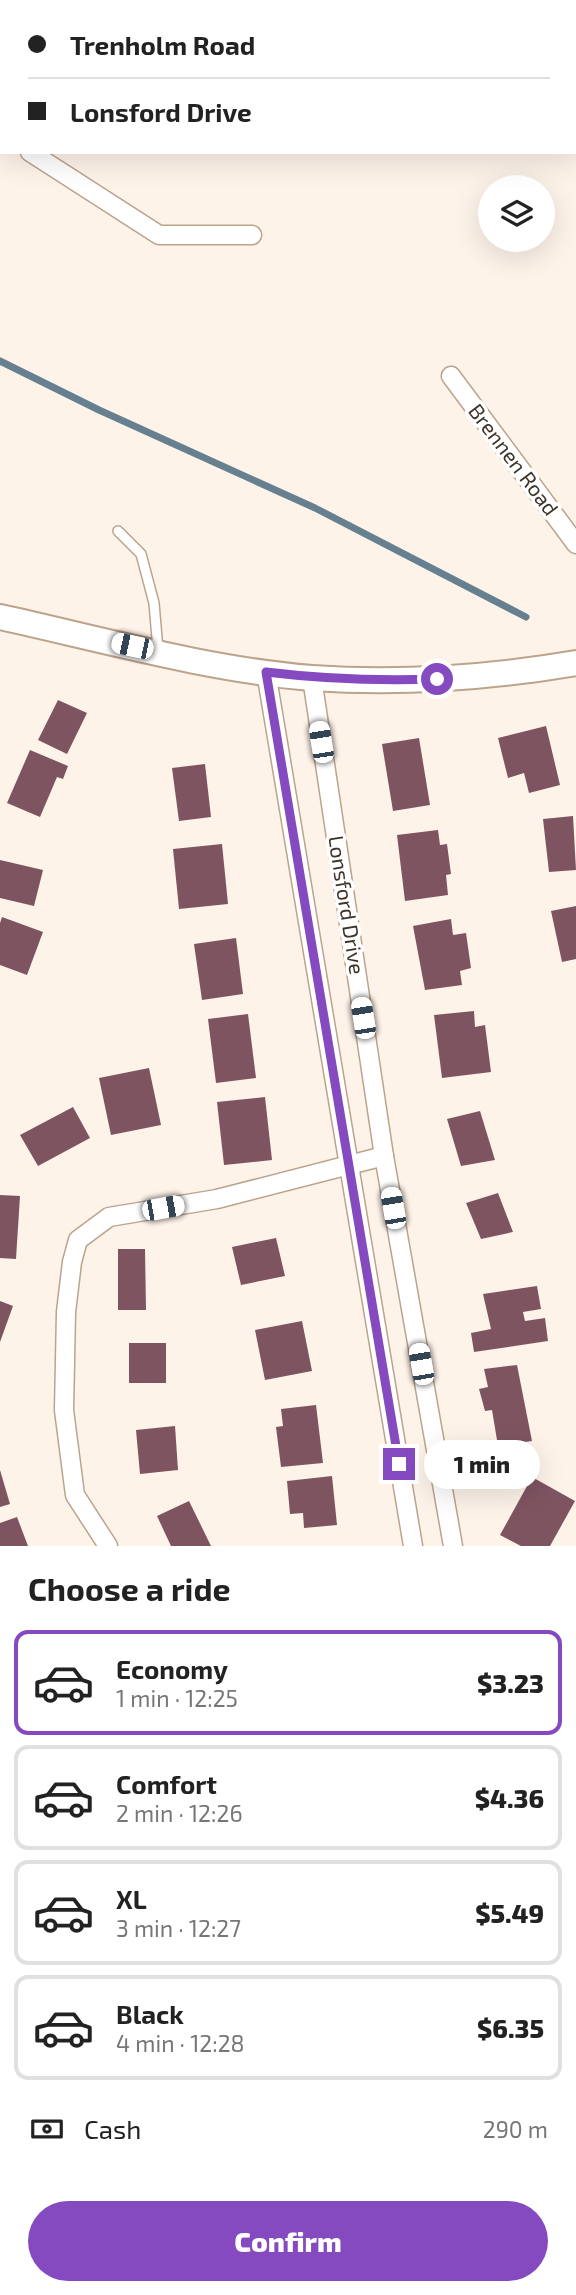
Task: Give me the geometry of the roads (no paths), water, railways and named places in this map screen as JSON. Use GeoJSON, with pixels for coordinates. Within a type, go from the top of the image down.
{"type":"FeatureCollection","features":[{"type":"Feature","properties":{"kind":"main road"},"geometry":{"type":"LineString","coordinates":[[0,617],[266,672],[312,677],[384,681],[464,679],[576,663]]}},
{"type":"Feature","properties":{"kind":"street"},"geometry":{"type":"LineString","coordinates":[[33,154],[159,235],[252,235]]}},
{"type":"Feature","properties":{"kind":"street","name":"Brennen Road"},"geometry":{"type":"LineString","coordinates":[[451,376],[576,544]]}},
{"type":"Feature","properties":{"kind":"street","name":"Lonsford Drive"},"geometry":{"type":"LineString","coordinates":[[266,672],[413,1546]]}},
{"type":"Feature","properties":{"kind":"street","name":"Lonsford Drive"},"geometry":{"type":"LineString","coordinates":[[312,677],[384,1156],[453,1546]]}},
{"type":"Feature","properties":{"kind":"street"},"geometry":{"type":"LineString","coordinates":[[108,1546],[75,1495],[64,1410],[66,1312],[72,1262],[78,1240],[109,1217],[217,1199],[384,1156]]}},
{"type":"Feature","properties":{"kind":"lane"},"geometry":{"type":"LineString","coordinates":[[118,531],[141,554],[154,603],[158,651]]}},
{"type":"Feature","properties":{"kind":"waterway"},"geometry":{"type":"LineString","coordinates":[[0,361],[99,410],[315,508],[526,617]]}}]}
